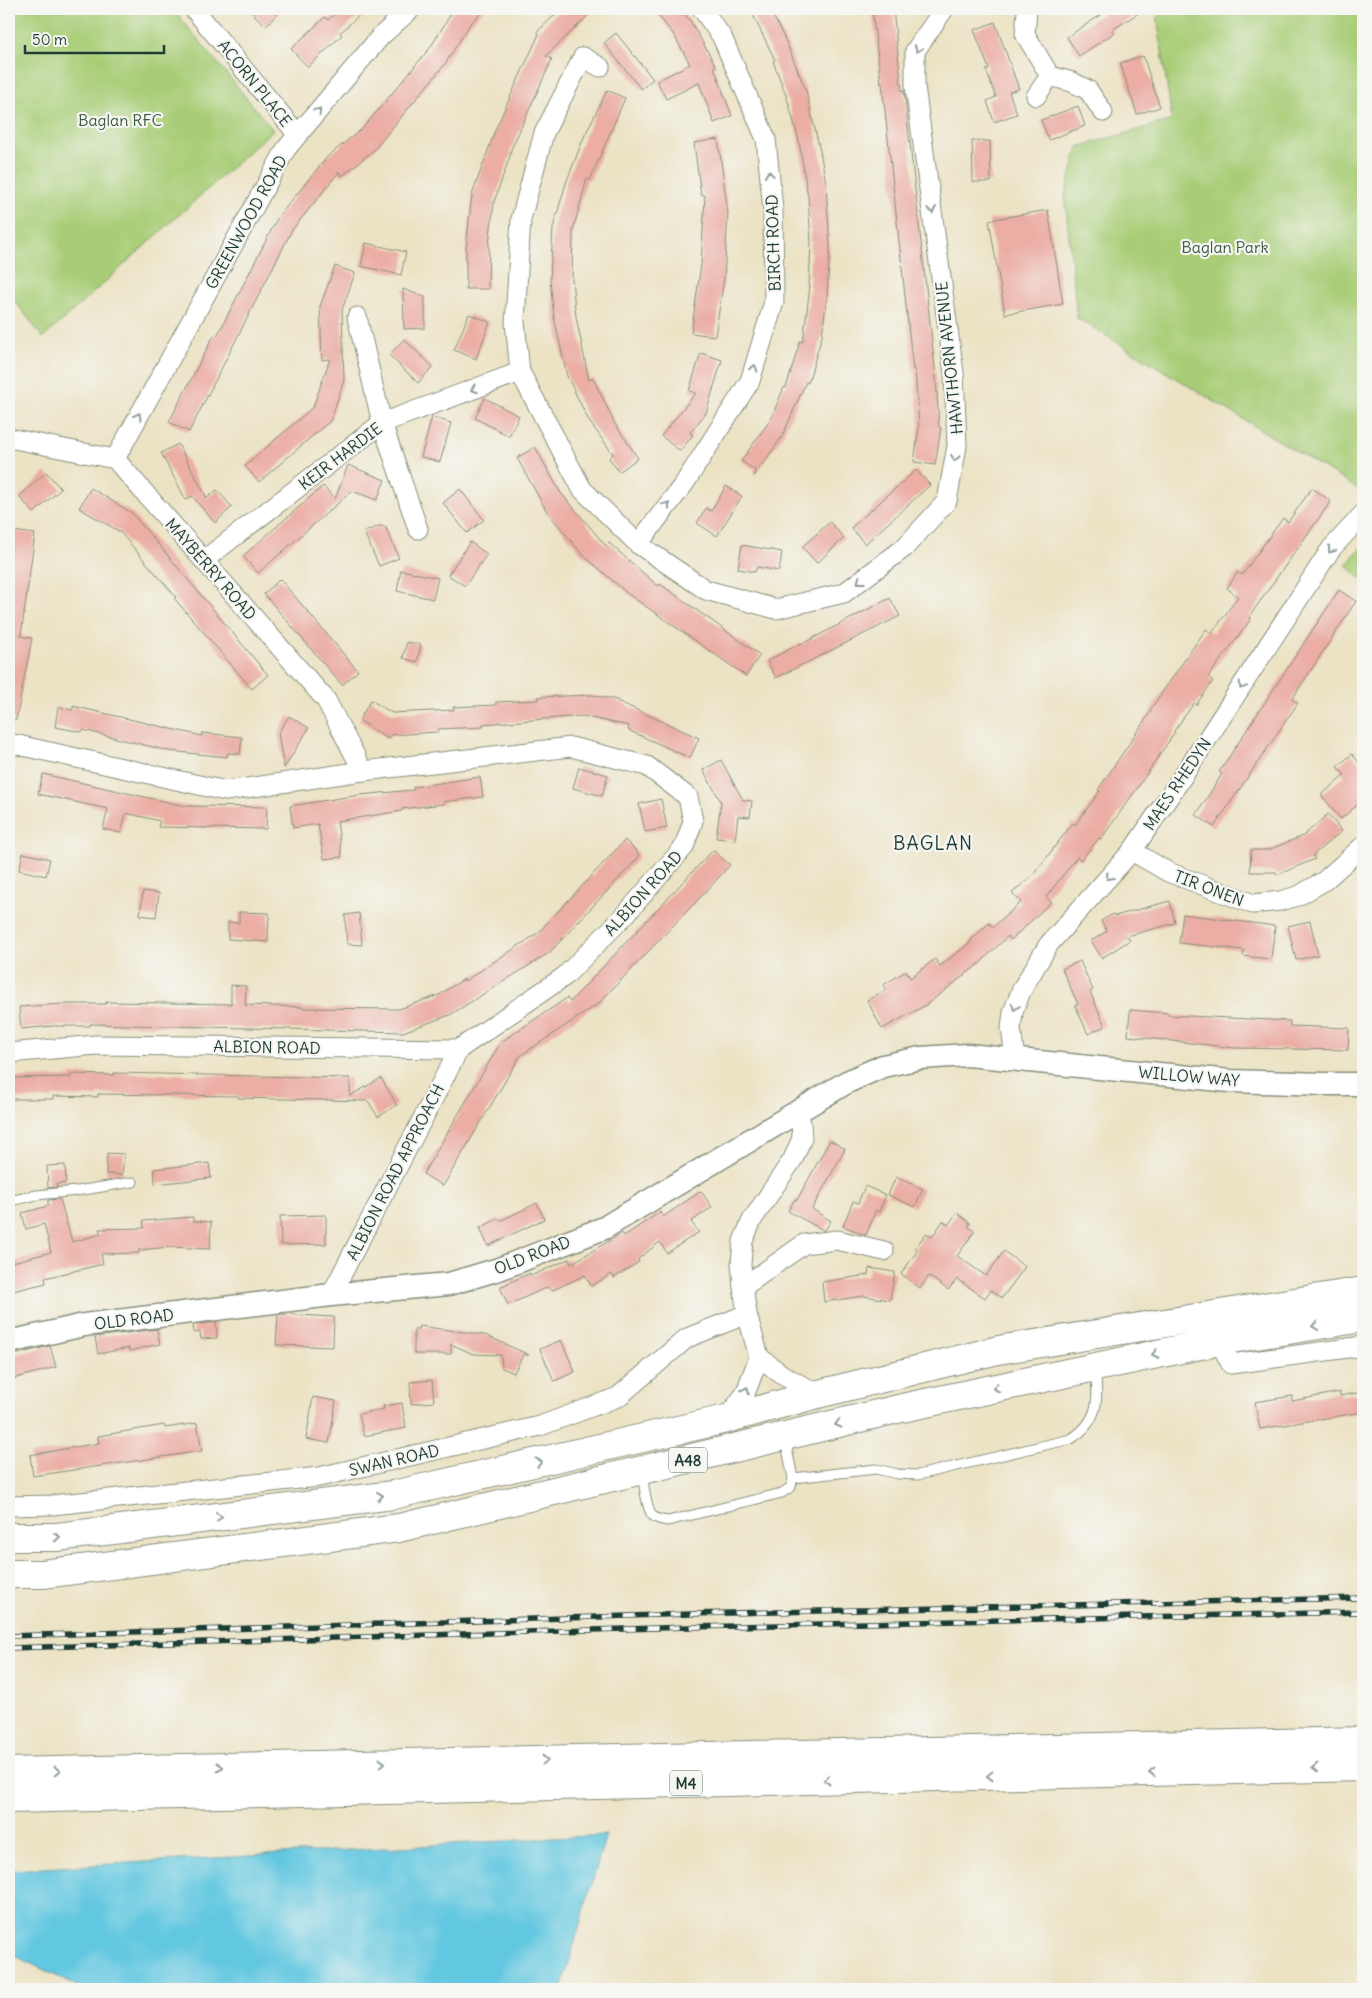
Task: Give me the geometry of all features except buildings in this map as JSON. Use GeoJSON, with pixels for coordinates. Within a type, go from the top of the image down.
{"type":"FeatureCollection","features":[{"type":"Feature","properties":{"kind":"main road","name":"A48"},"geometry":{"type":"LineString","coordinates":[[9,1537],[57,1537],[393,1495],[726,1419],[818,1394],[998,1350],[1363,1291]]}},
{"type":"Feature","properties":{"kind":"main road","name":"A48"},"geometry":{"type":"LineString","coordinates":[[9,1574],[43,1574],[399,1528],[902,1408],[1095,1367],[1225,1352],[1363,1318]]}},
{"type":"Feature","properties":{"kind":"main road","name":"M4"},"geometry":{"type":"LineString","coordinates":[[9,1772],[1363,1741]]}},
{"type":"Feature","properties":{"kind":"main road","name":"M4"},"geometry":{"type":"LineString","coordinates":[[9,1799],[1363,1767]]}},
{"type":"Feature","properties":{"kind":"street","name":"ACORN PLACE"},"geometry":{"type":"LineString","coordinates":[[194,9],[298,135]]}},
{"type":"Feature","properties":{"kind":"street","name":"GREENWOOD ROAD"},"geometry":{"type":"LineString","coordinates":[[115,459],[286,149],[382,36],[411,9]]}},
{"type":"Feature","properties":{"kind":"street","name":"BIRCH ROAD"},"geometry":{"type":"LineString","coordinates":[[638,544],[684,484],[750,381],[774,302],[774,210],[766,139],[722,37],[702,9]]}},
{"type":"Feature","properties":{"kind":"street","name":"HAWTHORN AVENUE"},"geometry":{"type":"LineString","coordinates":[[520,372],[582,490],[638,544],[706,590],[776,609],[844,593],[904,548],[947,501],[957,446],[954,373],[915,86],[915,51],[944,9]]}},
{"type":"Feature","properties":{"kind":"street"},"geometry":{"type":"LineString","coordinates":[[1031,10],[1024,34],[1050,76],[1072,82],[1088,90],[1103,112]]}},
{"type":"Feature","properties":{"kind":"street"},"geometry":{"type":"LineString","coordinates":[[520,372],[515,322],[523,209],[544,133],[583,57],[600,67]]}},
{"type":"Feature","properties":{"kind":"street"},"geometry":{"type":"LineString","coordinates":[[1036,96],[1050,76]]}},
{"type":"Feature","properties":{"kind":"street"},"geometry":{"type":"LineString","coordinates":[[357,317],[382,423],[418,529]]}},
{"type":"Feature","properties":{"kind":"street","name":"KEIR HARDIE"},"geometry":{"type":"LineString","coordinates":[[204,560],[382,423],[520,372]]}},
{"type":"Feature","properties":{"kind":"street"},"geometry":{"type":"LineString","coordinates":[[9,438],[115,459]]}},
{"type":"Feature","properties":{"kind":"street","name":"MAYBERRY ROAD"},"geometry":{"type":"LineString","coordinates":[[115,459],[326,700],[363,771]]}},
{"type":"Feature","properties":{"kind":"street","name":"MAES RHEDYN"},"geometry":{"type":"LineString","coordinates":[[1015,1058],[1011,1028],[1013,1012],[1022,989],[1049,944],[1132,851],[1191,765],[1331,549],[1363,514]]}},
{"type":"Feature","properties":{"kind":"street","name":"ALBION ROAD"},"geometry":{"type":"LineString","coordinates":[[9,743],[226,791],[363,771],[571,747],[647,766],[688,798],[693,821],[684,847],[626,914],[565,976],[458,1049],[96,1045],[9,1053]]}},
{"type":"Feature","properties":{"kind":"street","name":"TIR ONEN"},"geometry":{"type":"LineString","coordinates":[[1132,851],[1168,872],[1253,904],[1280,901],[1298,896],[1324,881],[1363,846]]}},
{"type":"Feature","properties":{"kind":"street","name":"ALBION ROAD APPROACH"},"geometry":{"type":"LineString","coordinates":[[331,1295],[458,1049]]}},
{"type":"Feature","properties":{"kind":"street","name":"OLD ROAD"},"geometry":{"type":"LineString","coordinates":[[9,1342],[84,1325],[331,1295],[449,1284],[499,1269],[604,1228],[796,1111],[847,1082],[883,1066],[920,1058],[968,1054],[1015,1058]]}},
{"type":"Feature","properties":{"kind":"street","name":"WILLOW WAY"},"geometry":{"type":"LineString","coordinates":[[1015,1058],[1230,1081],[1363,1084]]}},
{"type":"Feature","properties":{"kind":"street"},"geometry":{"type":"LineString","coordinates":[[726,1419],[745,1394],[759,1357],[747,1314],[742,1264],[743,1241],[752,1220],[793,1159],[802,1138],[801,1123],[796,1111]]}},
{"type":"Feature","properties":{"kind":"street"},"geometry":{"type":"LineString","coordinates":[[744,1287],[804,1244],[837,1240],[884,1251]]}},
{"type":"Feature","properties":{"kind":"street","name":"SWAN ROAD"},"geometry":{"type":"LineString","coordinates":[[9,1506],[52,1505],[318,1477],[540,1426],[618,1398],[687,1338],[747,1314]]}},
{"type":"Feature","properties":{"kind":"street"},"geometry":{"type":"LineString","coordinates":[[1225,1352],[1363,1346]]}},
{"type":"Feature","properties":{"kind":"street"},"geometry":{"type":"LineString","coordinates":[[759,1357],[784,1376],[818,1394]]}},
{"type":"Feature","properties":{"kind":"lane"},"geometry":{"type":"LineString","coordinates":[[9,1202],[37,1195],[133,1182]]}},
{"type":"Feature","properties":{"kind":"lane"},"geometry":{"type":"LineString","coordinates":[[793,1478],[876,1469],[898,1474],[918,1475],[1071,1439],[1081,1433],[1091,1420],[1098,1405],[1095,1367]]}},
{"type":"Feature","properties":{"kind":"lane"},"geometry":{"type":"LineString","coordinates":[[641,1471],[649,1507],[653,1516],[660,1520],[668,1521],[782,1493],[791,1487],[793,1478],[784,1437]]}},
{"type":"Feature","properties":{"kind":"green space","name":"Baglan RFC"},"geometry":{"type":"Polygon","coordinates":[[[9,9],[173,9],[273,130],[43,338],[9,293],[9,9]]]}},
{"type":"Feature","properties":{"kind":"green space","name":"Baglan Park"},"geometry":{"type":"Polygon","coordinates":[[[1167,9],[1363,9],[1363,492],[1077,318],[1065,196],[1078,147],[1172,120],[1157,17],[1167,9]]]}},
{"type":"Feature","properties":{"kind":"green space"},"geometry":{"type":"Polygon","coordinates":[[[1363,545],[1363,580],[1346,565],[1363,545]]]}},
{"type":"Feature","properties":{"kind":"water"},"geometry":{"type":"Polygon","coordinates":[[[606,1835],[561,1989],[83,1989],[9,1953],[9,1870],[606,1835]]]}},
{"type":"Feature","properties":{"kind":"railway"},"geometry":{"type":"LineString","coordinates":[[9,1636],[691,1614],[1363,1598]]}},
{"type":"Feature","properties":{"kind":"railway"},"geometry":{"type":"LineString","coordinates":[[9,1648],[690,1627],[1363,1612]]}},
{"type":"Feature","properties":{"kind":"district","name":"BAGLAN"},"geometry":{"type":"Point","coordinates":[933,843]}}]}
